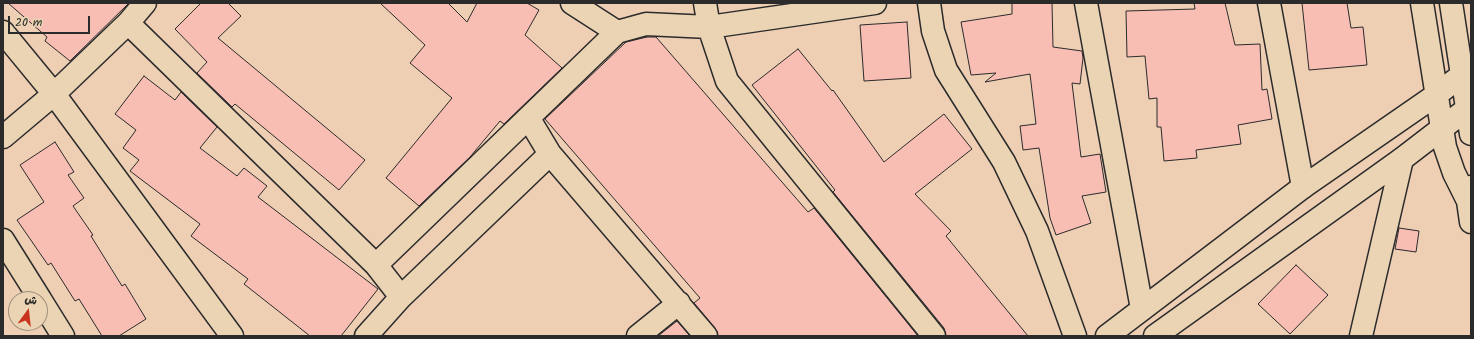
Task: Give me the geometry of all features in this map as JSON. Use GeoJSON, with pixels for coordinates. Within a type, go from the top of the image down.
{"type":"FeatureCollection","features":[{"type":"Feature","properties":{"kind":"street"},"geometry":{"type":"LineString","coordinates":[[3,137],[54,94],[128,22],[145,3]]}},
{"type":"Feature","properties":{"kind":"street"},"geometry":{"type":"LineString","coordinates":[[572,3],[617,32]]}},
{"type":"Feature","properties":{"kind":"street"},"geometry":{"type":"LineString","coordinates":[[705,3],[709,27],[727,81],[934,336]]}},
{"type":"Feature","properties":{"kind":"street"},"geometry":{"type":"LineString","coordinates":[[376,265],[529,119],[617,32],[646,24],[709,27],[875,3]]}},
{"type":"Feature","properties":{"kind":"street"},"geometry":{"type":"LineString","coordinates":[[929,3],[933,31],[946,70],[1004,162],[1037,231],[1075,336]]}},
{"type":"Feature","properties":{"kind":"street"},"geometry":{"type":"LineString","coordinates":[[1086,3],[1142,309]]}},
{"type":"Feature","properties":{"kind":"street"},"geometry":{"type":"LineString","coordinates":[[1269,3],[1303,187]]}},
{"type":"Feature","properties":{"kind":"street"},"geometry":{"type":"LineString","coordinates":[[1422,3],[1445,147],[1454,173],[1470,201]]}},
{"type":"Feature","properties":{"kind":"street"},"geometry":{"type":"LineString","coordinates":[[1451,3],[1471,134]]}},
{"type":"Feature","properties":{"kind":"street"},"geometry":{"type":"LineString","coordinates":[[128,22],[376,265],[401,297]]}},
{"type":"Feature","properties":{"kind":"street"},"geometry":{"type":"LineString","coordinates":[[3,32],[54,94],[232,336]]}},
{"type":"Feature","properties":{"kind":"street"},"geometry":{"type":"LineString","coordinates":[[1107,336],[1303,187],[1436,95],[1462,75]]}},
{"type":"Feature","properties":{"kind":"street"},"geometry":{"type":"LineString","coordinates":[[1155,336],[1402,159],[1467,109]]}},
{"type":"Feature","properties":{"kind":"street"},"geometry":{"type":"LineString","coordinates":[[529,119],[550,154],[706,336]]}},
{"type":"Feature","properties":{"kind":"street"},"geometry":{"type":"LineString","coordinates":[[366,336],[401,297],[550,154]]}},
{"type":"Feature","properties":{"kind":"street"},"geometry":{"type":"LineString","coordinates":[[1361,336],[1402,159]]}},
{"type":"Feature","properties":{"kind":"street"},"geometry":{"type":"LineString","coordinates":[[3,240],[35,291]]}},
{"type":"Feature","properties":{"kind":"street"},"geometry":{"type":"LineString","coordinates":[[638,336],[679,303]]}},
{"type":"Feature","properties":{"kind":"street"},"geometry":{"type":"LineString","coordinates":[[48,312],[63,336]]}},
{"type":"Feature","properties":{"kind":"building"},"geometry":{"type":"Polygon","coordinates":[[[8,3],[129,3],[70,61],[45,41],[47,37],[8,3]]]}},
{"type":"Feature","properties":{"kind":"building"},"geometry":{"type":"Polygon","coordinates":[[[201,3],[228,3],[241,16],[218,38],[365,160],[339,190],[235,104],[232,107],[197,73],[207,62],[175,29],[201,3]]]}},
{"type":"Feature","properties":{"kind":"building"},"geometry":{"type":"Polygon","coordinates":[[[380,3],[448,3],[467,22],[477,3],[527,3],[539,10],[525,35],[562,68],[504,124],[500,121],[470,157],[419,206],[386,178],[452,98],[410,63],[425,45],[380,3]]]}},
{"type":"Feature","properties":{"kind":"building"},"geometry":{"type":"Polygon","coordinates":[[[1012,3],[1052,3],[1053,47],[1082,51],[1083,58],[1080,84],[1072,83],[1081,157],[1100,154],[1106,192],[1082,196],[1091,223],[1056,235],[1050,218],[1039,148],[1023,150],[1020,126],[1036,124],[1030,74],[985,82],[996,73],[971,75],[961,22],[1012,14],[1012,3]]]}},
{"type":"Feature","properties":{"kind":"building"},"geometry":{"type":"Polygon","coordinates":[[[1194,3],[1225,3],[1235,45],[1260,44],[1262,90],[1267,89],[1272,119],[1238,125],[1241,144],[1196,150],[1197,158],[1164,161],[1161,127],[1157,127],[1157,98],[1149,99],[1145,56],[1127,57],[1126,11],[1195,9],[1194,3]]]}},
{"type":"Feature","properties":{"kind":"building"},"geometry":{"type":"Polygon","coordinates":[[[1302,3],[1347,3],[1351,28],[1363,27],[1367,65],[1309,70],[1302,3]]]}},
{"type":"Feature","properties":{"kind":"building"},"geometry":{"type":"Polygon","coordinates":[[[907,22],[911,78],[864,81],[860,25],[907,22]]]}},
{"type":"Feature","properties":{"kind":"building"},"geometry":{"type":"Polygon","coordinates":[[[647,37],[656,37],[808,212],[814,208],[918,336],[718,336],[715,328],[694,303],[700,298],[545,119],[626,42],[647,37]]]}},
{"type":"Feature","properties":{"kind":"building"},"geometry":{"type":"Polygon","coordinates":[[[798,49],[832,91],[833,90],[884,162],[944,114],[972,149],[915,194],[951,231],[946,236],[1028,336],[946,336],[944,328],[833,192],[835,190],[752,85],[798,49]]]}},
{"type":"Feature","properties":{"kind":"building"},"geometry":{"type":"Polygon","coordinates":[[[144,76],[175,100],[181,92],[217,127],[200,148],[237,176],[244,168],[267,186],[258,197],[378,289],[341,336],[310,336],[244,284],[248,279],[191,236],[200,224],[130,171],[139,160],[123,148],[136,130],[115,114],[144,76]]]}},
{"type":"Feature","properties":{"kind":"building"},"geometry":{"type":"Polygon","coordinates":[[[55,142],[74,172],[68,175],[84,198],[73,206],[93,235],[91,236],[122,286],[125,284],[146,319],[119,336],[102,336],[79,299],[75,301],[51,263],[48,265],[17,220],[44,202],[20,165],[55,142]]]}},
{"type":"Feature","properties":{"kind":"building"},"geometry":{"type":"Polygon","coordinates":[[[1399,228],[1419,231],[1416,252],[1395,249],[1399,228]]]}},
{"type":"Feature","properties":{"kind":"building"},"geometry":{"type":"Polygon","coordinates":[[[1296,265],[1328,295],[1290,334],[1258,304],[1296,265]]]}},
{"type":"Feature","properties":{"kind":"building"},"geometry":{"type":"Polygon","coordinates":[[[677,321],[690,336],[658,336],[677,321]]]}}]}
